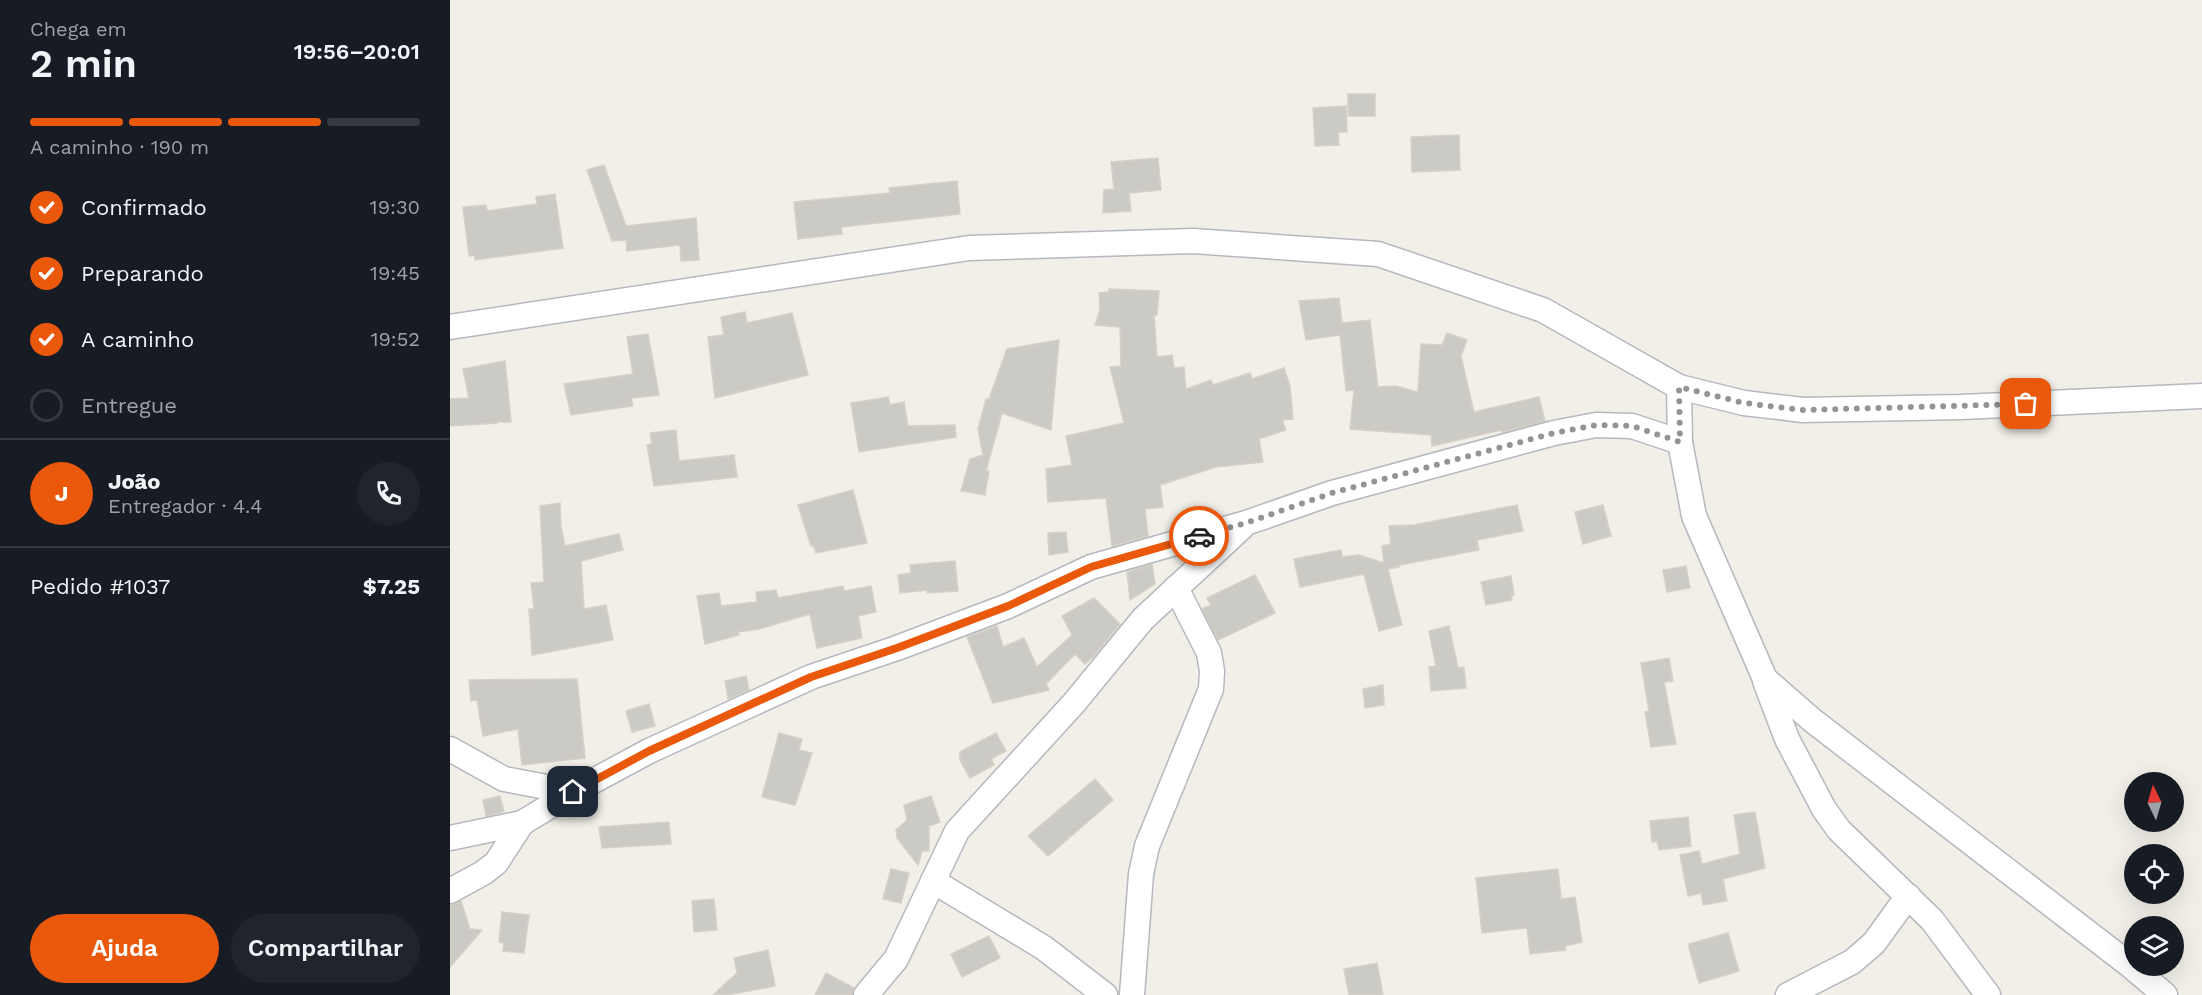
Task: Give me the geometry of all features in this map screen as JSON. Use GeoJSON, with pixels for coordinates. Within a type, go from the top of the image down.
{"type":"FeatureCollection","features":[{"type":"Feature","properties":{"kind":"street"},"geometry":{"type":"LineString","coordinates":[[450,327],[969,248],[1193,241],[1378,254],[1543,310],[1679,387],[1744,403],[1803,410],[1960,407],[2202,396]]}},
{"type":"Feature","properties":{"kind":"street"},"geometry":{"type":"LineString","coordinates":[[1679,387],[1680,442],[1694,516],[1764,679],[1787,739],[1824,809],[1839,830],[1932,920],[1988,995]]}},
{"type":"Feature","properties":{"kind":"street"},"geometry":{"type":"LineString","coordinates":[[450,838],[522,823],[573,792],[649,751],[811,677],[897,648],[1008,606],[1091,567],[1246,523],[1332,493],[1554,433],[1596,425],[1632,426],[1680,442]]}},
{"type":"Feature","properties":{"kind":"street"},"geometry":{"type":"LineString","coordinates":[[866,995],[896,959],[957,831],[1074,704],[1143,619],[1246,523]]}},
{"type":"Feature","properties":{"kind":"street"},"geometry":{"type":"LineString","coordinates":[[1132,995],[1141,874],[1147,846],[1211,689],[1212,671],[1209,653],[1176,588]]}},
{"type":"Feature","properties":{"kind":"street"},"geometry":{"type":"LineString","coordinates":[[1764,679],[1812,720],[2131,966],[2165,995]]}},
{"type":"Feature","properties":{"kind":"street"},"geometry":{"type":"LineString","coordinates":[[450,749],[504,779],[573,792]]}},
{"type":"Feature","properties":{"kind":"street"},"geometry":{"type":"LineString","coordinates":[[450,891],[496,863],[522,823]]}},
{"type":"Feature","properties":{"kind":"street"},"geometry":{"type":"LineString","coordinates":[[933,881],[1044,948],[1106,995]]}},
{"type":"Feature","properties":{"kind":"street"},"geometry":{"type":"LineString","coordinates":[[1788,995],[1852,962],[1874,943],[1908,896]]}},
{"type":"Feature","properties":{"kind":"building"},"geometry":{"type":"Polygon","coordinates":[[[1348,94],[1375,94],[1375,116],[1348,116],[1348,94]]]}},
{"type":"Feature","properties":{"kind":"building"},"geometry":{"type":"Polygon","coordinates":[[[1346,106],[1347,132],[1338,132],[1339,145],[1315,146],[1313,108],[1346,106]]]}},
{"type":"Feature","properties":{"kind":"building"},"geometry":{"type":"Polygon","coordinates":[[[1459,135],[1460,170],[1412,172],[1411,137],[1459,135]]]}},
{"type":"Feature","properties":{"kind":"building"},"geometry":{"type":"Polygon","coordinates":[[[1158,158],[1161,190],[1129,193],[1131,211],[1103,213],[1104,190],[1114,189],[1111,162],[1158,158]]]}},
{"type":"Feature","properties":{"kind":"building"},"geometry":{"type":"Polygon","coordinates":[[[604,165],[626,226],[696,218],[699,260],[681,261],[680,245],[627,251],[626,240],[612,241],[587,170],[604,165]]]}},
{"type":"Feature","properties":{"kind":"building"},"geometry":{"type":"Polygon","coordinates":[[[957,181],[960,214],[841,227],[842,234],[798,239],[794,202],[890,193],[889,188],[957,181]]]}},
{"type":"Feature","properties":{"kind":"building"},"geometry":{"type":"Polygon","coordinates":[[[555,194],[563,248],[475,260],[474,255],[469,256],[463,207],[486,205],[487,211],[537,204],[536,197],[555,194]]]}},
{"type":"Feature","properties":{"kind":"building"},"geometry":{"type":"Polygon","coordinates":[[[1109,289],[1159,291],[1157,315],[1154,315],[1157,357],[1172,355],[1174,368],[1184,367],[1186,389],[1211,380],[1213,385],[1250,373],[1252,379],[1284,368],[1290,386],[1293,419],[1282,420],[1286,430],[1259,439],[1263,462],[1216,467],[1160,485],[1163,507],[1145,509],[1148,536],[1112,546],[1106,498],[1048,502],[1046,469],[1072,465],[1066,436],[1124,423],[1110,367],[1121,366],[1120,327],[1095,325],[1100,310],[1099,293],[1109,292],[1109,289]]]}},
{"type":"Feature","properties":{"kind":"building"},"geometry":{"type":"Polygon","coordinates":[[[1339,298],[1342,323],[1370,320],[1378,387],[1396,386],[1418,392],[1421,344],[1442,345],[1447,333],[1467,340],[1461,356],[1474,412],[1539,397],[1545,421],[1432,446],[1431,435],[1350,429],[1354,390],[1346,391],[1340,335],[1306,340],[1299,301],[1339,298]]]}},
{"type":"Feature","properties":{"kind":"building"},"geometry":{"type":"Polygon","coordinates":[[[745,312],[747,323],[792,313],[808,375],[715,398],[708,337],[724,335],[721,317],[745,312]]]}},
{"type":"Feature","properties":{"kind":"building"},"geometry":{"type":"Polygon","coordinates":[[[648,334],[659,395],[631,398],[633,406],[571,415],[564,384],[633,374],[627,337],[648,334]]]}},
{"type":"Feature","properties":{"kind":"building"},"geometry":{"type":"Polygon","coordinates":[[[1059,340],[1051,430],[1002,413],[986,471],[989,471],[985,495],[961,491],[970,459],[983,455],[978,429],[986,399],[989,399],[1007,349],[1059,340]]]}},
{"type":"Feature","properties":{"kind":"building"},"geometry":{"type":"Polygon","coordinates":[[[505,361],[511,422],[450,426],[450,399],[469,398],[463,369],[505,361]]]}},
{"type":"Feature","properties":{"kind":"building"},"geometry":{"type":"Polygon","coordinates":[[[888,397],[890,405],[904,402],[908,426],[955,425],[956,437],[859,452],[851,403],[888,397]]]}},
{"type":"Feature","properties":{"kind":"building"},"geometry":{"type":"Polygon","coordinates":[[[676,430],[679,461],[734,455],[737,477],[654,486],[647,445],[652,444],[650,433],[676,430]]]}},
{"type":"Feature","properties":{"kind":"building"},"geometry":{"type":"Polygon","coordinates":[[[853,490],[867,543],[816,553],[813,545],[811,546],[798,505],[853,490]]]}},
{"type":"Feature","properties":{"kind":"building"},"geometry":{"type":"Polygon","coordinates":[[[560,503],[565,546],[619,534],[623,550],[581,561],[584,609],[606,605],[613,640],[532,655],[529,609],[534,609],[531,583],[544,582],[540,506],[560,503]]]}},
{"type":"Feature","properties":{"kind":"building"},"geometry":{"type":"Polygon","coordinates":[[[1517,505],[1523,531],[1477,540],[1479,550],[1388,569],[1402,625],[1379,631],[1364,574],[1300,587],[1294,559],[1341,550],[1342,557],[1359,555],[1384,563],[1382,546],[1391,544],[1389,526],[1414,525],[1517,505]]]}},
{"type":"Feature","properties":{"kind":"building"},"geometry":{"type":"Polygon","coordinates":[[[1603,505],[1611,536],[1583,544],[1575,512],[1603,505]]]}},
{"type":"Feature","properties":{"kind":"building"},"geometry":{"type":"Polygon","coordinates":[[[1066,532],[1068,552],[1049,555],[1048,533],[1066,532]]]}},
{"type":"Feature","properties":{"kind":"building"},"geometry":{"type":"Polygon","coordinates":[[[955,561],[958,591],[927,593],[927,590],[900,593],[898,575],[911,573],[910,565],[955,561]]]}},
{"type":"Feature","properties":{"kind":"building"},"geometry":{"type":"Polygon","coordinates":[[[1152,564],[1155,584],[1130,600],[1127,572],[1152,564]]]}},
{"type":"Feature","properties":{"kind":"building"},"geometry":{"type":"Polygon","coordinates":[[[1686,566],[1690,588],[1667,592],[1663,570],[1686,566]]]}},
{"type":"Feature","properties":{"kind":"building"},"geometry":{"type":"Polygon","coordinates":[[[1255,575],[1275,613],[1218,640],[1202,609],[1211,605],[1207,598],[1255,575]]]}},
{"type":"Feature","properties":{"kind":"building"},"geometry":{"type":"Polygon","coordinates":[[[1511,576],[1514,595],[1511,596],[1512,600],[1486,605],[1481,582],[1511,576]]]}},
{"type":"Feature","properties":{"kind":"building"},"geometry":{"type":"Polygon","coordinates":[[[843,586],[844,591],[871,586],[876,612],[858,616],[862,638],[817,648],[810,614],[759,629],[738,632],[739,635],[705,644],[697,596],[719,593],[721,606],[757,602],[756,592],[776,590],[778,598],[843,586]]]}},
{"type":"Feature","properties":{"kind":"building"},"geometry":{"type":"Polygon","coordinates":[[[1094,598],[1120,624],[1094,656],[1085,664],[1075,654],[1046,684],[1049,690],[993,703],[967,637],[997,626],[1003,647],[1024,638],[1037,667],[1072,635],[1062,616],[1094,598]]]}},
{"type":"Feature","properties":{"kind":"building"},"geometry":{"type":"Polygon","coordinates":[[[1449,626],[1458,668],[1464,667],[1466,688],[1431,691],[1429,667],[1436,666],[1429,631],[1449,626]]]}},
{"type":"Feature","properties":{"kind":"building"},"geometry":{"type":"Polygon","coordinates":[[[1669,658],[1673,681],[1664,682],[1676,744],[1651,747],[1645,712],[1649,711],[1641,663],[1669,658]]]}},
{"type":"Feature","properties":{"kind":"building"},"geometry":{"type":"Polygon","coordinates":[[[746,676],[749,690],[728,699],[725,681],[746,676]]]}},
{"type":"Feature","properties":{"kind":"building"},"geometry":{"type":"Polygon","coordinates":[[[577,679],[585,758],[522,765],[518,729],[483,736],[477,700],[471,701],[469,680],[577,679]]]}},
{"type":"Feature","properties":{"kind":"building"},"geometry":{"type":"Polygon","coordinates":[[[1383,685],[1384,705],[1365,708],[1363,689],[1383,685]]]}},
{"type":"Feature","properties":{"kind":"building"},"geometry":{"type":"Polygon","coordinates":[[[649,704],[655,726],[632,732],[626,711],[649,704]]]}},
{"type":"Feature","properties":{"kind":"building"},"geometry":{"type":"Polygon","coordinates":[[[779,733],[802,739],[799,750],[812,753],[795,805],[762,797],[779,733]]]}},
{"type":"Feature","properties":{"kind":"building"},"geometry":{"type":"Polygon","coordinates":[[[996,733],[1006,751],[991,759],[994,765],[970,778],[960,760],[960,752],[996,733]]]}},
{"type":"Feature","properties":{"kind":"building"},"geometry":{"type":"Polygon","coordinates":[[[1095,779],[1113,800],[1048,856],[1028,836],[1095,779]]]}},
{"type":"Feature","properties":{"kind":"building"},"geometry":{"type":"Polygon","coordinates":[[[500,796],[504,812],[486,816],[483,800],[500,796]]]}},
{"type":"Feature","properties":{"kind":"building"},"geometry":{"type":"Polygon","coordinates":[[[931,796],[940,822],[929,826],[929,851],[922,851],[918,865],[897,838],[896,830],[907,820],[904,805],[931,796]]]}},
{"type":"Feature","properties":{"kind":"building"},"geometry":{"type":"Polygon","coordinates":[[[1755,812],[1765,868],[1723,879],[1727,901],[1703,905],[1701,893],[1688,896],[1680,855],[1699,851],[1702,864],[1740,854],[1734,815],[1755,812]]]}},
{"type":"Feature","properties":{"kind":"building"},"geometry":{"type":"Polygon","coordinates":[[[1688,817],[1691,846],[1659,850],[1657,841],[1652,842],[1650,821],[1688,817]]]}},
{"type":"Feature","properties":{"kind":"building"},"geometry":{"type":"Polygon","coordinates":[[[669,822],[671,844],[602,848],[599,827],[669,822]]]}},
{"type":"Feature","properties":{"kind":"building"},"geometry":{"type":"Polygon","coordinates":[[[891,869],[909,873],[901,903],[883,899],[891,869]]]}},
{"type":"Feature","properties":{"kind":"building"},"geometry":{"type":"Polygon","coordinates":[[[1558,869],[1561,899],[1575,897],[1582,942],[1565,946],[1566,950],[1530,954],[1527,928],[1482,933],[1476,878],[1558,869]]]}},
{"type":"Feature","properties":{"kind":"building"},"geometry":{"type":"Polygon","coordinates":[[[714,899],[717,930],[694,932],[692,901],[714,899]]]}},
{"type":"Feature","properties":{"kind":"building"},"geometry":{"type":"Polygon","coordinates":[[[461,901],[470,929],[482,930],[450,967],[450,905],[461,901]]]}},
{"type":"Feature","properties":{"kind":"building"},"geometry":{"type":"Polygon","coordinates":[[[502,912],[529,915],[524,953],[503,951],[504,943],[499,942],[502,912]]]}},
{"type":"Feature","properties":{"kind":"building"},"geometry":{"type":"Polygon","coordinates":[[[1728,933],[1739,971],[1699,983],[1689,944],[1728,933]]]}},
{"type":"Feature","properties":{"kind":"building"},"geometry":{"type":"Polygon","coordinates":[[[989,936],[1000,958],[962,977],[951,954],[989,936]]]}},
{"type":"Feature","properties":{"kind":"building"},"geometry":{"type":"Polygon","coordinates":[[[768,950],[775,986],[728,995],[713,995],[737,973],[734,958],[768,950]]]}},
{"type":"Feature","properties":{"kind":"building"},"geometry":{"type":"Polygon","coordinates":[[[1377,963],[1383,995],[1349,995],[1344,969],[1377,963]]]}},
{"type":"Feature","properties":{"kind":"building"},"geometry":{"type":"Polygon","coordinates":[[[826,973],[854,988],[852,995],[815,995],[826,973]]]}},
{"type":"Feature","properties":{"kind":"way so far"},"geometry":{"type":"LineString","coordinates":[[1199,536],[1246,523],[1332,493],[1554,433],[1596,425],[1632,426],[1680,442],[1679,387],[1744,403],[1803,410],[2026,404]]}},
{"type":"Feature","properties":{"kind":"route"},"geometry":{"type":"LineString","coordinates":[[573,792],[649,751],[811,677],[897,648],[1008,606],[1091,567],[1199,536]]}}]}
